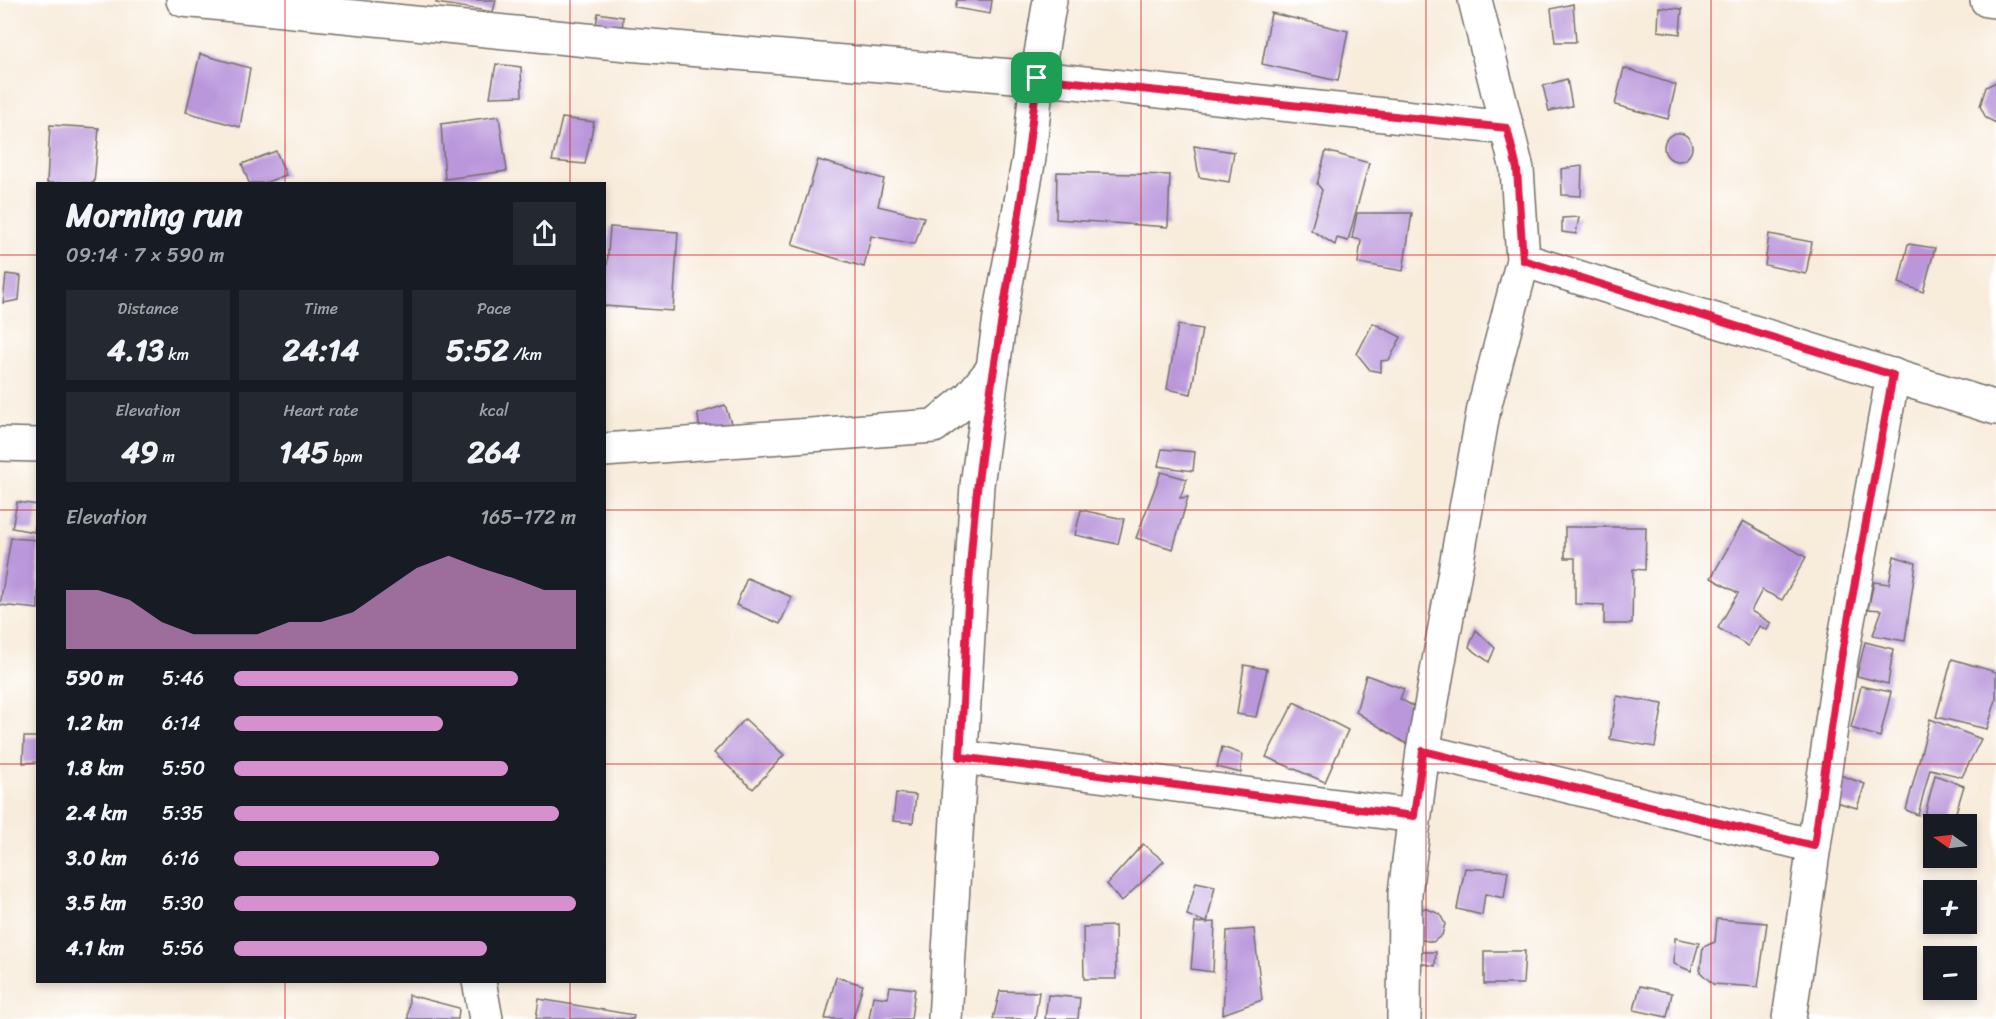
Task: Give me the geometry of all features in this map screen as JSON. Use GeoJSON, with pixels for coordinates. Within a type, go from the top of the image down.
{"type":"FeatureCollection","features":[{"type":"Feature","properties":{"kind":"street"},"geometry":{"type":"LineString","coordinates":[[183,0],[616,43],[1037,78],[1507,128]]}},
{"type":"Feature","properties":{"kind":"street"},"geometry":{"type":"LineString","coordinates":[[945,1019],[977,484],[993,369],[1029,158],[1037,78],[1050,0]]}},
{"type":"Feature","properties":{"kind":"street"},"geometry":{"type":"LineString","coordinates":[[1404,1019],[1405,893],[1423,751],[1484,408],[1523,260],[1517,169],[1475,0]]}},
{"type":"Feature","properties":{"kind":"street"},"geometry":{"type":"LineString","coordinates":[[1987,0],[1996,1]]}},
{"type":"Feature","properties":{"kind":"street"},"geometry":{"type":"LineString","coordinates":[[1523,260],[1996,408]]}},
{"type":"Feature","properties":{"kind":"street"},"geometry":{"type":"LineString","coordinates":[[606,450],[934,426],[970,398],[993,369]]}},
{"type":"Feature","properties":{"kind":"street"},"geometry":{"type":"LineString","coordinates":[[1789,1019],[1841,659],[1893,375]]}},
{"type":"Feature","properties":{"kind":"street"},"geometry":{"type":"LineString","coordinates":[[0,444],[36,445]]}},
{"type":"Feature","properties":{"kind":"street"},"geometry":{"type":"LineString","coordinates":[[1423,751],[1814,846]]}},
{"type":"Feature","properties":{"kind":"street"},"geometry":{"type":"LineString","coordinates":[[960,757],[1414,816]]}},
{"type":"Feature","properties":{"kind":"street"},"geometry":{"type":"LineString","coordinates":[[479,983],[486,1019]]}},
{"type":"Feature","properties":{"kind":"building"},"geometry":{"type":"Polygon","coordinates":[[[437,0],[496,0],[493,12],[436,3],[437,0]]]}},
{"type":"Feature","properties":{"kind":"building"},"geometry":{"type":"Polygon","coordinates":[[[957,0],[992,0],[990,14],[955,8],[957,0]]]}},
{"type":"Feature","properties":{"kind":"building"},"geometry":{"type":"Polygon","coordinates":[[[1573,4],[1576,42],[1555,42],[1551,9],[1573,4]]]}},
{"type":"Feature","properties":{"kind":"building"},"geometry":{"type":"Polygon","coordinates":[[[1659,7],[1682,9],[1680,34],[1658,31],[1659,7]]]}},
{"type":"Feature","properties":{"kind":"building"},"geometry":{"type":"Polygon","coordinates":[[[598,13],[623,17],[622,33],[595,31],[598,13]]]}},
{"type":"Feature","properties":{"kind":"building"},"geometry":{"type":"Polygon","coordinates":[[[1271,13],[1348,31],[1338,81],[1262,64],[1271,13]]]}},
{"type":"Feature","properties":{"kind":"building"},"geometry":{"type":"Polygon","coordinates":[[[200,54],[250,68],[240,127],[186,112],[200,54]]]}},
{"type":"Feature","properties":{"kind":"building"},"geometry":{"type":"Polygon","coordinates":[[[496,64],[521,67],[522,96],[490,97],[496,64]]]}},
{"type":"Feature","properties":{"kind":"building"},"geometry":{"type":"Polygon","coordinates":[[[1624,68],[1676,85],[1668,119],[1615,105],[1624,68]]]}},
{"type":"Feature","properties":{"kind":"building"},"geometry":{"type":"Polygon","coordinates":[[[1567,79],[1572,106],[1549,111],[1543,86],[1567,79]]]}},
{"type":"Feature","properties":{"kind":"building"},"geometry":{"type":"Polygon","coordinates":[[[1996,82],[1996,123],[1986,118],[1980,106],[1986,87],[1996,82]]]}},
{"type":"Feature","properties":{"kind":"building"},"geometry":{"type":"Polygon","coordinates":[[[499,116],[507,171],[445,179],[441,124],[499,116]]]}},
{"type":"Feature","properties":{"kind":"building"},"geometry":{"type":"Polygon","coordinates":[[[562,118],[594,122],[585,164],[552,161],[562,118]]]}},
{"type":"Feature","properties":{"kind":"building"},"geometry":{"type":"Polygon","coordinates":[[[50,125],[99,128],[94,182],[47,182],[50,125]]]}},
{"type":"Feature","properties":{"kind":"building"},"geometry":{"type":"Polygon","coordinates":[[[1678,133],[1688,137],[1692,147],[1688,157],[1678,161],[1668,157],[1664,147],[1668,137],[1678,133]]]}},
{"type":"Feature","properties":{"kind":"building"},"geometry":{"type":"Polygon","coordinates":[[[1194,146],[1234,152],[1229,182],[1199,177],[1194,146]]]}},
{"type":"Feature","properties":{"kind":"building"},"geometry":{"type":"Polygon","coordinates":[[[276,151],[286,175],[267,182],[249,182],[242,164],[276,151]]]}},
{"type":"Feature","properties":{"kind":"building"},"geometry":{"type":"Polygon","coordinates":[[[1326,151],[1369,163],[1348,241],[1337,238],[1335,245],[1311,230],[1322,190],[1317,184],[1326,151]]]}},
{"type":"Feature","properties":{"kind":"building"},"geometry":{"type":"Polygon","coordinates":[[[818,160],[884,179],[878,206],[924,217],[915,244],[871,236],[864,267],[792,245],[818,160]]]}},
{"type":"Feature","properties":{"kind":"building"},"geometry":{"type":"Polygon","coordinates":[[[1582,166],[1581,196],[1562,195],[1561,169],[1582,166]]]}},
{"type":"Feature","properties":{"kind":"building"},"geometry":{"type":"Polygon","coordinates":[[[1057,172],[1170,175],[1168,227],[1056,219],[1057,172]]]}},
{"type":"Feature","properties":{"kind":"building"},"geometry":{"type":"Polygon","coordinates":[[[1357,213],[1412,213],[1403,271],[1358,263],[1361,240],[1352,238],[1357,213]]]}},
{"type":"Feature","properties":{"kind":"building"},"geometry":{"type":"Polygon","coordinates":[[[1579,217],[1576,234],[1562,232],[1562,218],[1579,217]]]}},
{"type":"Feature","properties":{"kind":"building"},"geometry":{"type":"Polygon","coordinates":[[[610,227],[678,232],[673,311],[606,306],[610,227]]]}},
{"type":"Feature","properties":{"kind":"building"},"geometry":{"type":"Polygon","coordinates":[[[1769,234],[1812,242],[1806,274],[1765,265],[1769,234]]]}},
{"type":"Feature","properties":{"kind":"building"},"geometry":{"type":"Polygon","coordinates":[[[1908,244],[1935,248],[1923,292],[1899,283],[1908,244]]]}},
{"type":"Feature","properties":{"kind":"building"},"geometry":{"type":"Polygon","coordinates":[[[6,274],[21,276],[19,300],[3,303],[6,274]]]}},
{"type":"Feature","properties":{"kind":"building"},"geometry":{"type":"Polygon","coordinates":[[[1373,323],[1401,337],[1389,360],[1381,361],[1381,372],[1370,370],[1357,354],[1373,323]]]}},
{"type":"Feature","properties":{"kind":"building"},"geometry":{"type":"Polygon","coordinates":[[[1178,325],[1202,329],[1191,394],[1167,389],[1178,325]]]}},
{"type":"Feature","properties":{"kind":"building"},"geometry":{"type":"Polygon","coordinates":[[[725,405],[735,435],[700,437],[698,414],[725,405]]]}},
{"type":"Feature","properties":{"kind":"building"},"geometry":{"type":"Polygon","coordinates":[[[1162,449],[1195,452],[1193,471],[1158,466],[1162,449]]]}},
{"type":"Feature","properties":{"kind":"building"},"geometry":{"type":"Polygon","coordinates":[[[1161,472],[1187,479],[1180,498],[1188,497],[1173,549],[1136,538],[1161,472]]]}},
{"type":"Feature","properties":{"kind":"building"},"geometry":{"type":"Polygon","coordinates":[[[17,502],[36,505],[34,532],[12,528],[17,502]]]}},
{"type":"Feature","properties":{"kind":"building"},"geometry":{"type":"Polygon","coordinates":[[[1081,510],[1124,519],[1118,544],[1075,535],[1081,510]]]}},
{"type":"Feature","properties":{"kind":"building"},"geometry":{"type":"Polygon","coordinates":[[[1743,521],[1806,557],[1782,600],[1762,590],[1751,611],[1771,623],[1767,630],[1759,626],[1748,646],[1718,628],[1738,593],[1711,578],[1743,521]]]}},
{"type":"Feature","properties":{"kind":"building"},"geometry":{"type":"Polygon","coordinates":[[[1565,527],[1646,527],[1645,570],[1633,569],[1632,624],[1604,624],[1604,605],[1575,604],[1575,558],[1565,558],[1565,527]]]}},
{"type":"Feature","properties":{"kind":"building"},"geometry":{"type":"Polygon","coordinates":[[[11,538],[36,540],[36,609],[0,605],[11,538]]]}},
{"type":"Feature","properties":{"kind":"building"},"geometry":{"type":"Polygon","coordinates":[[[1894,556],[1916,563],[1905,641],[1873,635],[1882,610],[1868,609],[1874,582],[1889,584],[1894,556]]]}},
{"type":"Feature","properties":{"kind":"building"},"geometry":{"type":"Polygon","coordinates":[[[747,578],[792,597],[780,624],[736,605],[747,578]]]}},
{"type":"Feature","properties":{"kind":"building"},"geometry":{"type":"Polygon","coordinates":[[[1476,630],[1495,648],[1489,662],[1469,647],[1476,630]]]}},
{"type":"Feature","properties":{"kind":"building"},"geometry":{"type":"Polygon","coordinates":[[[1865,642],[1893,649],[1888,684],[1857,676],[1865,642]]]}},
{"type":"Feature","properties":{"kind":"building"},"geometry":{"type":"Polygon","coordinates":[[[1952,659],[1996,672],[1996,700],[1987,729],[1936,717],[1952,659]]]}},
{"type":"Feature","properties":{"kind":"building"},"geometry":{"type":"Polygon","coordinates":[[[1244,665],[1267,669],[1256,717],[1237,714],[1244,665]]]}},
{"type":"Feature","properties":{"kind":"building"},"geometry":{"type":"Polygon","coordinates":[[[1366,675],[1404,689],[1400,699],[1420,710],[1411,747],[1356,712],[1366,675]]]}},
{"type":"Feature","properties":{"kind":"building"},"geometry":{"type":"Polygon","coordinates":[[[1861,686],[1891,692],[1880,737],[1851,728],[1861,686]]]}},
{"type":"Feature","properties":{"kind":"building"},"geometry":{"type":"Polygon","coordinates":[[[1617,696],[1663,704],[1655,747],[1610,739],[1617,696]]]}},
{"type":"Feature","properties":{"kind":"building"},"geometry":{"type":"Polygon","coordinates":[[[1294,702],[1348,730],[1325,782],[1266,757],[1294,702]]]}},
{"type":"Feature","properties":{"kind":"building"},"geometry":{"type":"Polygon","coordinates":[[[745,719],[784,755],[753,789],[714,753],[745,719]]]}},
{"type":"Feature","properties":{"kind":"building"},"geometry":{"type":"Polygon","coordinates":[[[1930,719],[1981,739],[1962,777],[1930,769],[1918,815],[1906,810],[1930,719]]]}},
{"type":"Feature","properties":{"kind":"building"},"geometry":{"type":"Polygon","coordinates":[[[24,737],[36,737],[36,762],[23,763],[24,737]]]}},
{"type":"Feature","properties":{"kind":"building"},"geometry":{"type":"Polygon","coordinates":[[[1222,747],[1242,754],[1241,773],[1217,767],[1222,747]]]}},
{"type":"Feature","properties":{"kind":"building"},"geometry":{"type":"Polygon","coordinates":[[[1840,775],[1865,784],[1857,808],[1832,801],[1840,775]]]}},
{"type":"Feature","properties":{"kind":"building"},"geometry":{"type":"Polygon","coordinates":[[[1935,775],[1964,786],[1955,814],[1925,814],[1935,775]]]}},
{"type":"Feature","properties":{"kind":"building"},"geometry":{"type":"Polygon","coordinates":[[[896,793],[916,795],[913,823],[893,821],[896,793]]]}},
{"type":"Feature","properties":{"kind":"building"},"geometry":{"type":"Polygon","coordinates":[[[1143,844],[1164,861],[1121,902],[1107,884],[1143,844]]]}},
{"type":"Feature","properties":{"kind":"building"},"geometry":{"type":"Polygon","coordinates":[[[1465,868],[1508,871],[1504,898],[1485,894],[1482,915],[1457,909],[1465,868]]]}},
{"type":"Feature","properties":{"kind":"building"},"geometry":{"type":"Polygon","coordinates":[[[1196,882],[1215,886],[1207,923],[1187,915],[1196,882]]]}},
{"type":"Feature","properties":{"kind":"building"},"geometry":{"type":"Polygon","coordinates":[[[1425,908],[1440,914],[1445,924],[1442,935],[1433,942],[1417,939],[1420,910],[1425,908]]]}},
{"type":"Feature","properties":{"kind":"building"},"geometry":{"type":"Polygon","coordinates":[[[1717,919],[1767,923],[1758,987],[1713,984],[1700,972],[1703,947],[1715,942],[1717,919]]]}},
{"type":"Feature","properties":{"kind":"building"},"geometry":{"type":"Polygon","coordinates":[[[1215,922],[1213,972],[1191,969],[1195,923],[1215,922]]]}},
{"type":"Feature","properties":{"kind":"building"},"geometry":{"type":"Polygon","coordinates":[[[1115,926],[1116,979],[1084,979],[1083,927],[1115,926]]]}},
{"type":"Feature","properties":{"kind":"building"},"geometry":{"type":"Polygon","coordinates":[[[1254,929],[1262,1000],[1223,1014],[1227,931],[1254,929]]]}},
{"type":"Feature","properties":{"kind":"building"},"geometry":{"type":"Polygon","coordinates":[[[1675,938],[1699,943],[1691,971],[1674,964],[1675,938]]]}},
{"type":"Feature","properties":{"kind":"building"},"geometry":{"type":"Polygon","coordinates":[[[1484,951],[1525,951],[1523,984],[1484,984],[1484,951]]]}},
{"type":"Feature","properties":{"kind":"building"},"geometry":{"type":"Polygon","coordinates":[[[1420,952],[1436,952],[1435,966],[1419,963],[1420,952]]]}},
{"type":"Feature","properties":{"kind":"building"},"geometry":{"type":"Polygon","coordinates":[[[836,977],[863,985],[853,1019],[825,1019],[836,977]]]}},
{"type":"Feature","properties":{"kind":"building"},"geometry":{"type":"Polygon","coordinates":[[[890,986],[915,989],[911,1019],[869,1019],[873,996],[888,998],[890,986]]]}},
{"type":"Feature","properties":{"kind":"building"},"geometry":{"type":"Polygon","coordinates":[[[1640,986],[1672,993],[1667,1017],[1634,1010],[1640,986]]]}},
{"type":"Feature","properties":{"kind":"building"},"geometry":{"type":"Polygon","coordinates":[[[1000,991],[1039,992],[1035,1019],[993,1019],[1000,991]]]}},
{"type":"Feature","properties":{"kind":"building"},"geometry":{"type":"Polygon","coordinates":[[[409,995],[459,1008],[458,1019],[408,1019],[409,995]]]}},
{"type":"Feature","properties":{"kind":"building"},"geometry":{"type":"Polygon","coordinates":[[[1048,995],[1080,998],[1078,1019],[1045,1019],[1048,995]]]}},
{"type":"Feature","properties":{"kind":"building"},"geometry":{"type":"Polygon","coordinates":[[[539,999],[634,1015],[633,1019],[536,1019],[539,999]]]}},
{"type":"Feature","properties":{"kind":"route"},"geometry":{"type":"LineString","coordinates":[[1037,78],[1507,128],[1517,169],[1523,260],[1893,375],[1841,659],[1814,846],[1423,751],[1414,816],[960,757],[977,484],[1000,317],[1029,158],[1037,78]]}}]}
